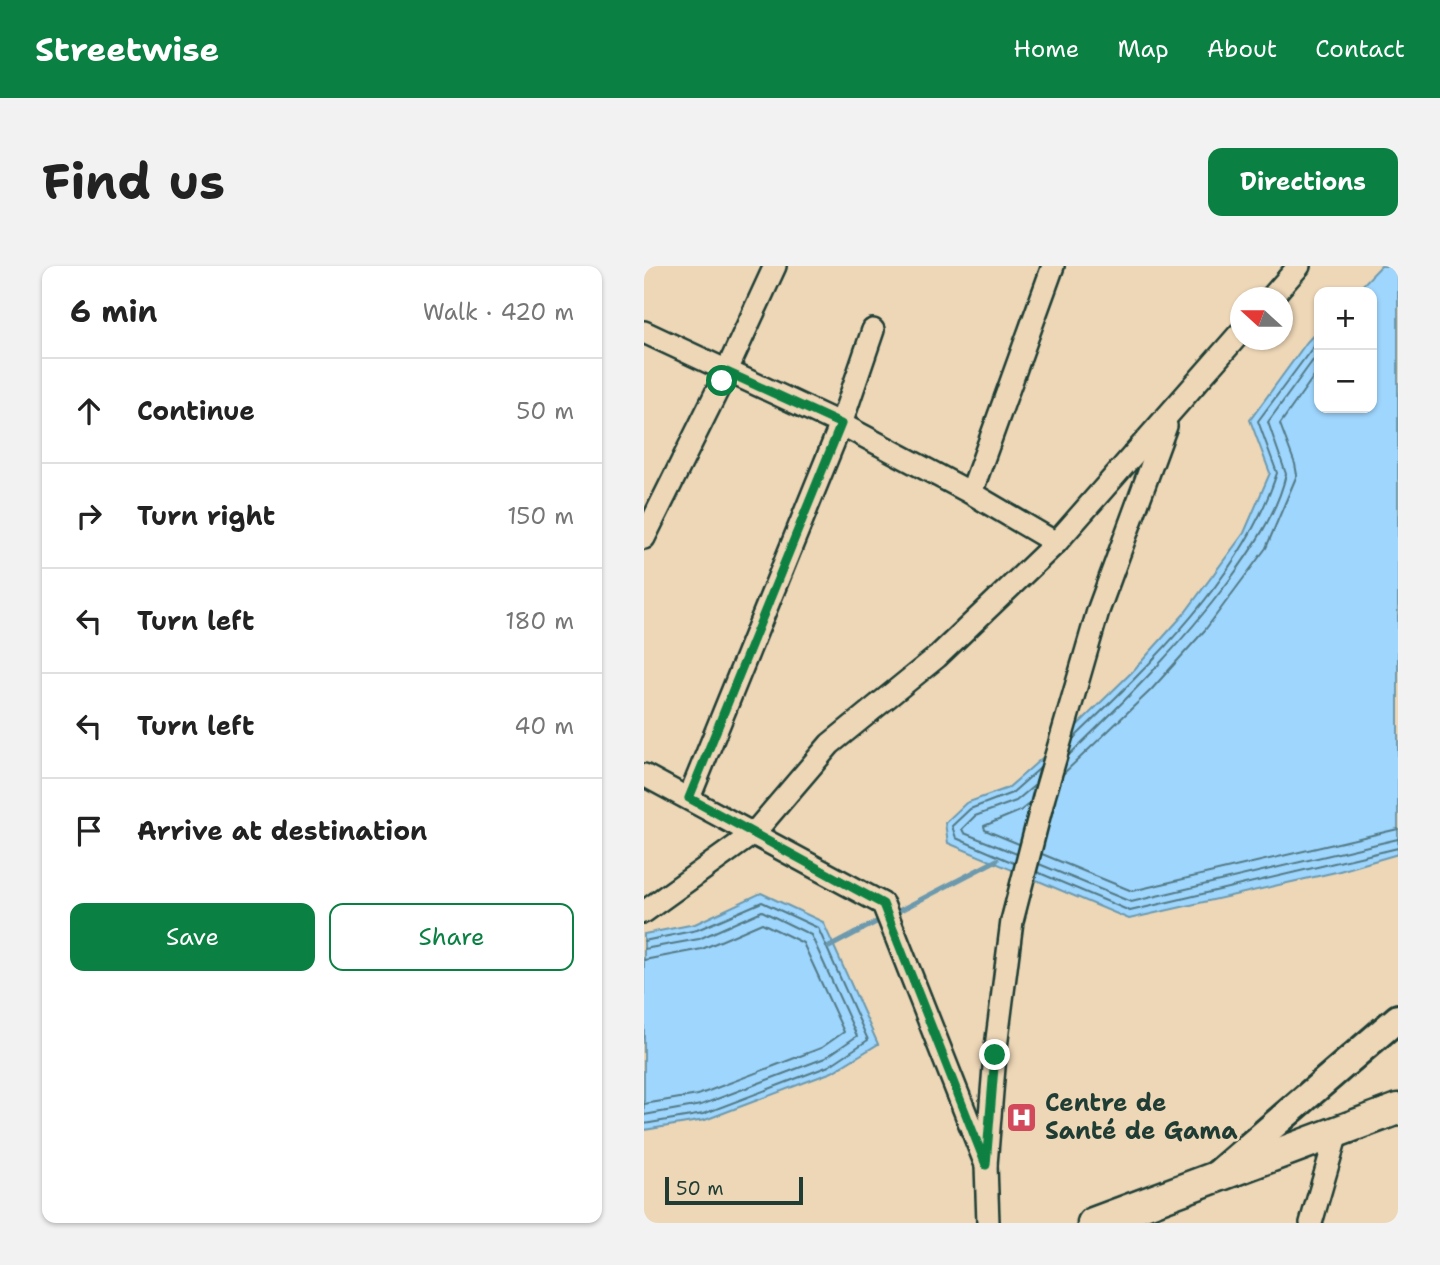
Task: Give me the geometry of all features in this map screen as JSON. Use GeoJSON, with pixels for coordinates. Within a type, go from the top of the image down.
{"type":"FeatureCollection","features":[{"type":"Feature","properties":{"kind":"main road"},"geometry":{"type":"LineString","coordinates":[[1093,1223],[1398,1109]]}},
{"type":"Feature","properties":{"kind":"street"},"geometry":{"type":"LineString","coordinates":[[644,538],[727,372],[775,266]]}},
{"type":"Feature","properties":{"kind":"street"},"geometry":{"type":"LineString","coordinates":[[971,494],[1053,266]]}},
{"type":"Feature","properties":{"kind":"street"},"geometry":{"type":"LineString","coordinates":[[1281,287],[1299,266]]}},
{"type":"Feature","properties":{"kind":"street"},"geometry":{"type":"LineString","coordinates":[[689,798],[841,424],[873,330]]}},
{"type":"Feature","properties":{"kind":"street"},"geometry":{"type":"LineString","coordinates":[[644,332],[841,424],[1056,543]]}},
{"type":"Feature","properties":{"kind":"street"},"geometry":{"type":"LineString","coordinates":[[644,912],[754,833],[830,744],[937,657],[1056,543],[1230,345]]}},
{"type":"Feature","properties":{"kind":"street"},"geometry":{"type":"LineString","coordinates":[[988,1223],[986,1165],[995,1055],[1015,909],[1044,797],[1098,611],[1170,413]]}},
{"type":"Feature","properties":{"kind":"street"},"geometry":{"type":"LineString","coordinates":[[644,775],[883,904],[986,1165]]}},
{"type":"Feature","properties":{"kind":"street"},"geometry":{"type":"LineString","coordinates":[[1210,1180],[1398,1017]]}},
{"type":"Feature","properties":{"kind":"street"},"geometry":{"type":"LineString","coordinates":[[1311,1223],[1337,1133]]}},
{"type":"Feature","properties":{"kind":"water"},"geometry":{"type":"Polygon","coordinates":[[[1381,266],[1398,266],[1398,854],[1336,872],[1129,919],[948,843],[945,823],[966,803],[1008,788],[1058,744],[1132,672],[1184,614],[1244,533],[1270,473],[1250,420],[1314,334],[1314,413],[1377,413],[1377,287],[1361,287],[1381,266]]]}},
{"type":"Feature","properties":{"kind":"water"},"geometry":{"type":"Polygon","coordinates":[[[761,893],[823,922],[878,1044],[832,1072],[705,1120],[644,1130],[644,934],[695,924],[761,893]]]}},
{"type":"Feature","properties":{"kind":"waterway"},"geometry":{"type":"LineString","coordinates":[[891,915],[997,860]]}},
{"type":"Feature","properties":{"kind":"waterway"},"geometry":{"type":"LineString","coordinates":[[829,947],[882,919]]}},
{"type":"Feature","properties":{"kind":"place","name":"Centre de Santé de Gama"},"geometry":{"type":"Point","coordinates":[1022,1117]}},
{"type":"Feature","properties":{"kind":"route"},"geometry":{"type":"LineString","coordinates":[[722,381],[727,372],[841,424],[689,798],[883,904],[986,1165],[995,1055]]}}]}
